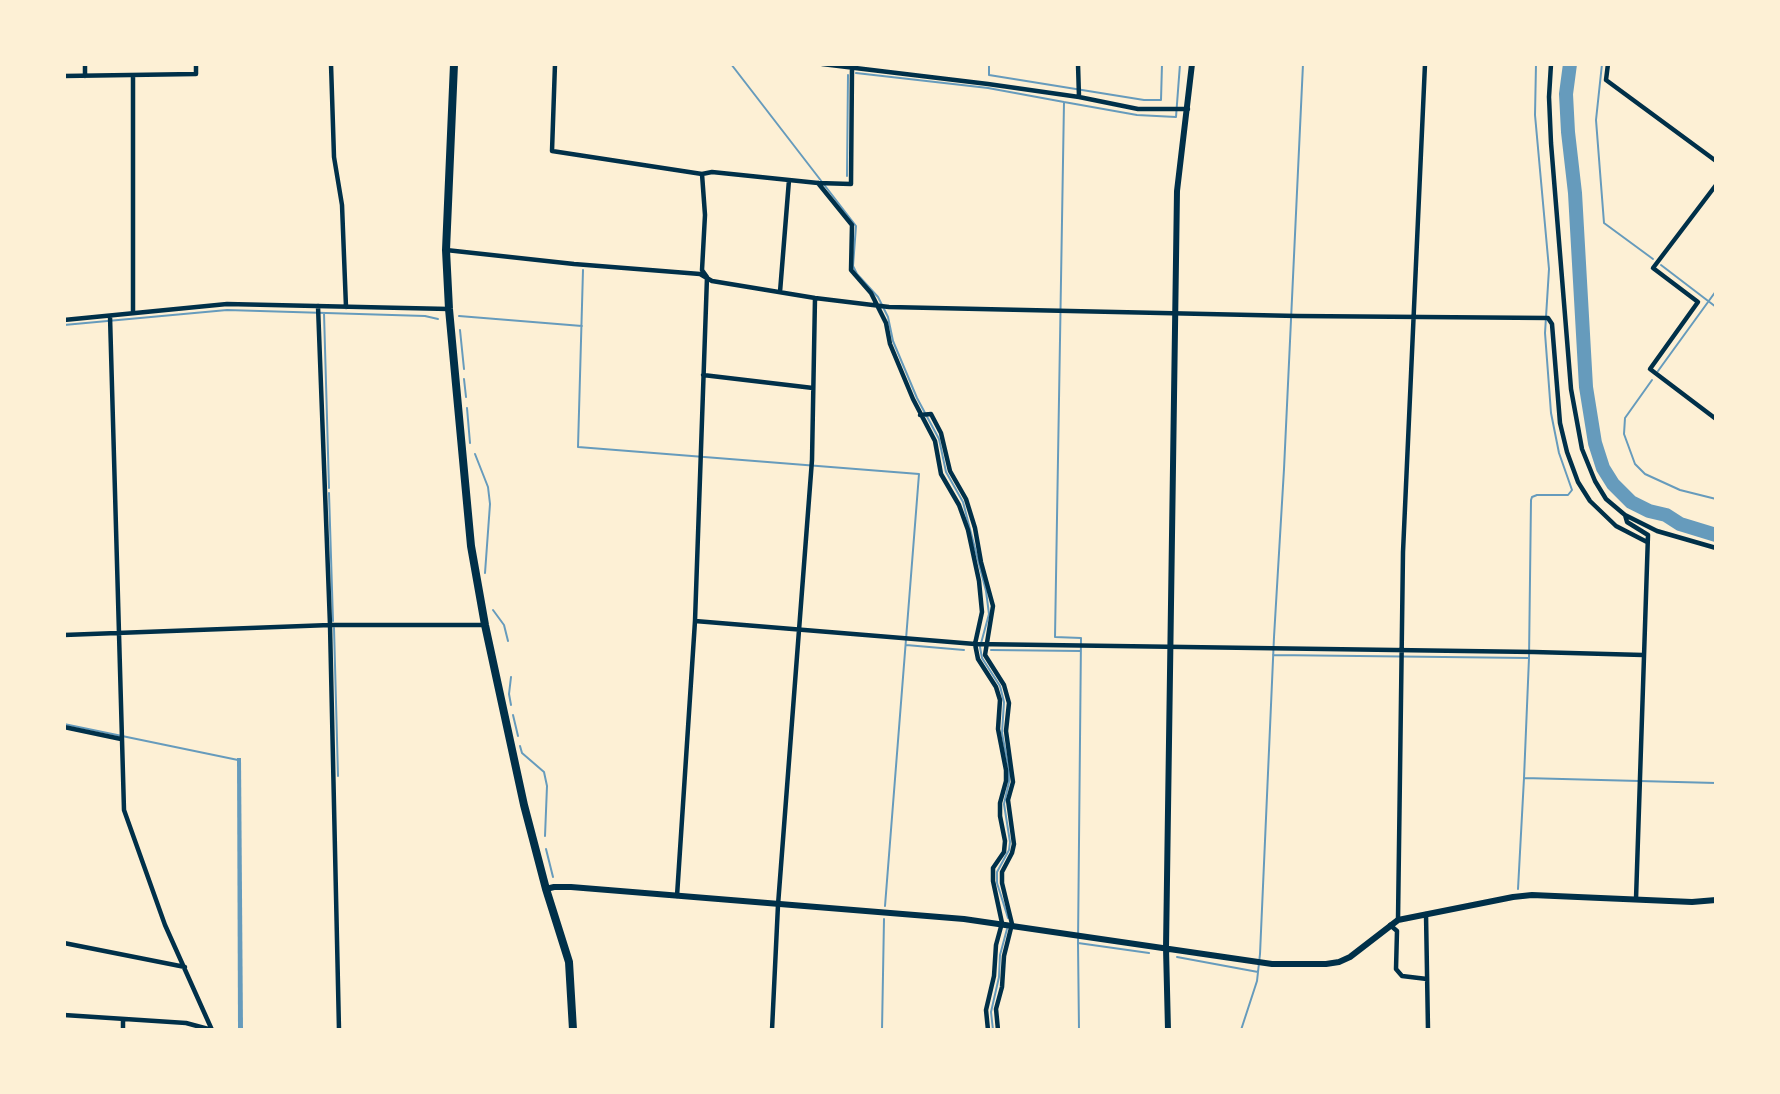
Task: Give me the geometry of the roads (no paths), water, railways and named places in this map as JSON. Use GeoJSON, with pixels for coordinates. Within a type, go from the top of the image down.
{"type":"FeatureCollection","features":[{"type":"Feature","properties":{"kind":"highway"},"geometry":{"type":"LineString","coordinates":[[454,64],[447,250],[449,309],[471,546],[485,625],[524,805],[546,889],[569,962],[573,1029]]}},
{"type":"Feature","properties":{"kind":"street"},"geometry":{"type":"LineString","coordinates":[[85,64],[86,75]]}},
{"type":"Feature","properties":{"kind":"street"},"geometry":{"type":"LineString","coordinates":[[64,76],[196,74],[196,64]]}},
{"type":"Feature","properties":{"kind":"street"},"geometry":{"type":"LineString","coordinates":[[331,64],[334,158],[342,205],[346,307]]}},
{"type":"Feature","properties":{"kind":"street"},"geometry":{"type":"LineString","coordinates":[[555,64],[552,151],[702,174],[712,172],[818,183],[851,184],[852,69]]}},
{"type":"Feature","properties":{"kind":"street"},"geometry":{"type":"LineString","coordinates":[[822,64],[1079,97],[1138,109],[1185,109]]}},
{"type":"Feature","properties":{"kind":"street"},"geometry":{"type":"LineString","coordinates":[[897,64],[897,73]]}},
{"type":"Feature","properties":{"kind":"street"},"geometry":{"type":"LineString","coordinates":[[1078,64],[1079,97]]}},
{"type":"Feature","properties":{"kind":"street"},"geometry":{"type":"LineString","coordinates":[[1168,1029],[1166,948],[1178,191],[1191,64]]}},
{"type":"Feature","properties":{"kind":"street"},"geometry":{"type":"LineString","coordinates":[[1398,920],[1403,552],[1425,64]]}},
{"type":"Feature","properties":{"kind":"street"},"geometry":{"type":"LineString","coordinates":[[1551,64],[1549,97],[1551,143],[1570,389],[1582,449],[1594,482],[1606,499],[1625,515],[1658,531],[1716,548]]}},
{"type":"Feature","properties":{"kind":"street"},"geometry":{"type":"LineString","coordinates":[[1608,64],[1606,80],[1716,161]]}},
{"type":"Feature","properties":{"kind":"street"},"geometry":{"type":"LineString","coordinates":[[133,75],[133,312]]}},
{"type":"Feature","properties":{"kind":"street"},"geometry":{"type":"LineString","coordinates":[[677,896],[695,621],[707,277],[702,270],[705,215],[702,174]]}},
{"type":"Feature","properties":{"kind":"street"},"geometry":{"type":"LineString","coordinates":[[780,292],[789,180]]}},
{"type":"Feature","properties":{"kind":"street"},"geometry":{"type":"LineString","coordinates":[[818,183],[852,225],[851,270],[872,293],[876,306],[886,322],[890,344],[920,414],[935,441],[941,474],[959,505],[968,530],[982,598],[981,623],[975,644],[978,659],[996,687],[1000,700],[998,729],[1006,770],[1006,781],[1000,803],[1005,841],[1004,852],[993,867],[993,881],[1002,923],[993,959],[994,976],[986,1010],[988,1029]]}},
{"type":"Feature","properties":{"kind":"street"},"geometry":{"type":"LineString","coordinates":[[1716,185],[1653,268],[1698,302],[1650,369],[1716,419]]}},
{"type":"Feature","properties":{"kind":"street"},"geometry":{"type":"LineString","coordinates":[[447,250],[574,264],[700,274],[712,281],[888,307],[1298,316],[1548,318],[1552,324],[1560,423],[1578,482],[1590,501],[1616,525],[1647,542]]}},
{"type":"Feature","properties":{"kind":"street"},"geometry":{"type":"LineString","coordinates":[[772,1029],[778,904],[812,460],[815,298]]}},
{"type":"Feature","properties":{"kind":"street"},"geometry":{"type":"LineString","coordinates":[[64,320],[227,304],[449,309]]}},
{"type":"Feature","properties":{"kind":"street"},"geometry":{"type":"LineString","coordinates":[[318,306],[330,625],[339,1029]]}},
{"type":"Feature","properties":{"kind":"street"},"geometry":{"type":"LineString","coordinates":[[110,316],[124,810],[165,925],[212,1029]]}},
{"type":"Feature","properties":{"kind":"street"},"geometry":{"type":"LineString","coordinates":[[702,375],[813,388]]}},
{"type":"Feature","properties":{"kind":"street"},"geometry":{"type":"LineString","coordinates":[[920,414],[931,414],[941,434],[950,471],[966,499],[975,528],[993,606],[985,655],[1004,685],[1009,703],[1006,731],[1013,782],[1008,800],[1014,844],[1002,872],[1002,883],[1012,924],[1004,956],[1002,987],[996,1009],[998,1029]]}},
{"type":"Feature","properties":{"kind":"street"},"geometry":{"type":"LineString","coordinates":[[1625,515],[1627,522],[1648,535],[1636,899]]}},
{"type":"Feature","properties":{"kind":"street"},"geometry":{"type":"LineString","coordinates":[[695,621],[975,644],[1524,651],[1643,655]]}},
{"type":"Feature","properties":{"kind":"street"},"geometry":{"type":"LineString","coordinates":[[64,635],[330,625],[485,625]]}},
{"type":"Feature","properties":{"kind":"street"},"geometry":{"type":"LineString","coordinates":[[64,727],[121,739]]}},
{"type":"Feature","properties":{"kind":"street"},"geometry":{"type":"LineString","coordinates":[[546,889],[571,887],[1002,923],[1253,962],[1326,964],[1350,957],[1398,920],[1532,895],[1692,902],[1716,900]]}},
{"type":"Feature","properties":{"kind":"street"},"geometry":{"type":"LineString","coordinates":[[1426,914],[1428,1029]]}},
{"type":"Feature","properties":{"kind":"street"},"geometry":{"type":"LineString","coordinates":[[1390,925],[1396,931],[1396,969],[1402,976],[1427,979]]}},
{"type":"Feature","properties":{"kind":"street"},"geometry":{"type":"LineString","coordinates":[[64,943],[184,968]]}},
{"type":"Feature","properties":{"kind":"street"},"geometry":{"type":"LineString","coordinates":[[64,1015],[186,1023],[212,1029]]}},
{"type":"Feature","properties":{"kind":"street"},"geometry":{"type":"LineString","coordinates":[[123,1019],[123,1029]]}},
{"type":"Feature","properties":{"kind":"water"},"geometry":{"type":"Polygon","coordinates":[[[237,758],[241,758],[243,1030],[238,1029],[237,758]]]}},
{"type":"Feature","properties":{"kind":"waterway"},"geometry":{"type":"LineString","coordinates":[[731,64],[856,226],[853,266],[857,274],[878,297],[888,317],[893,341],[917,398],[939,439],[946,472],[963,502],[986,591],[989,614],[980,647],[982,658],[1000,686],[1004,702],[1002,733],[1009,770],[1004,804],[1010,842],[1009,850],[997,872],[997,883],[1008,918]]}},
{"type":"Feature","properties":{"kind":"waterway"},"geometry":{"type":"LineString","coordinates":[[989,64],[989,75],[1144,100],[1161,100],[1162,64]]}},
{"type":"Feature","properties":{"kind":"waterway"},"geometry":{"type":"LineString","coordinates":[[1149,953],[1078,943],[1081,638],[1055,637],[1064,102],[1137,115],[1176,117],[1180,64]]}},
{"type":"Feature","properties":{"kind":"waterway"},"geometry":{"type":"LineString","coordinates":[[1241,1030],[1257,981],[1260,954],[1303,64]]}},
{"type":"Feature","properties":{"kind":"waterway"},"geometry":{"type":"LineString","coordinates":[[1536,64],[1535,115],[1549,269],[1545,333],[1551,413],[1559,453],[1572,490],[1568,495],[1537,495],[1531,500],[1529,658],[1524,778],[1716,783]]}},
{"type":"Feature","properties":{"kind":"waterway"},"geometry":{"type":"LineString","coordinates":[[1570,64],[1566,94],[1568,132],[1575,193],[1586,387],[1595,443],[1603,468],[1613,484],[1631,502],[1649,511],[1666,515],[1680,524],[1716,535]]}},
{"type":"Feature","properties":{"kind":"waterway"},"geometry":{"type":"LineString","coordinates":[[1602,64],[1596,120],[1604,223],[1653,259]]}},
{"type":"Feature","properties":{"kind":"waterway"},"geometry":{"type":"LineString","coordinates":[[856,73],[988,88],[1064,102]]}},
{"type":"Feature","properties":{"kind":"waterway"},"geometry":{"type":"LineString","coordinates":[[847,176],[848,75]]}},
{"type":"Feature","properties":{"kind":"waterway"},"geometry":{"type":"LineString","coordinates":[[1661,265],[1716,307]]}},
{"type":"Feature","properties":{"kind":"waterway"},"geometry":{"type":"LineString","coordinates":[[583,270],[578,447],[919,474],[885,906]]}},
{"type":"Feature","properties":{"kind":"waterway"},"geometry":{"type":"LineString","coordinates":[[1658,371],[1716,291]]}},
{"type":"Feature","properties":{"kind":"waterway"},"geometry":{"type":"LineString","coordinates":[[64,325],[227,310],[425,316],[438,319]]}},
{"type":"Feature","properties":{"kind":"waterway"},"geometry":{"type":"LineString","coordinates":[[324,313],[329,488]]}},
{"type":"Feature","properties":{"kind":"waterway"},"geometry":{"type":"LineString","coordinates":[[459,316],[582,326]]}},
{"type":"Feature","properties":{"kind":"waterway"},"geometry":{"type":"LineString","coordinates":[[460,330],[464,369]]}},
{"type":"Feature","properties":{"kind":"waterway"},"geometry":{"type":"LineString","coordinates":[[464,379],[466,397]]}},
{"type":"Feature","properties":{"kind":"waterway"},"geometry":{"type":"LineString","coordinates":[[1652,380],[1625,418],[1624,434],[1635,464],[1645,474],[1680,490],[1716,499]]}},
{"type":"Feature","properties":{"kind":"waterway"},"geometry":{"type":"LineString","coordinates":[[467,408],[470,443]]}},
{"type":"Feature","properties":{"kind":"waterway"},"geometry":{"type":"LineString","coordinates":[[475,454],[488,487],[490,504],[485,573]]}},
{"type":"Feature","properties":{"kind":"waterway"},"geometry":{"type":"LineString","coordinates":[[329,493],[333,621]]}},
{"type":"Feature","properties":{"kind":"waterway"},"geometry":{"type":"LineString","coordinates":[[493,610],[504,625],[508,641]]}},
{"type":"Feature","properties":{"kind":"waterway"},"geometry":{"type":"LineString","coordinates":[[334,628],[338,776]]}},
{"type":"Feature","properties":{"kind":"waterway"},"geometry":{"type":"LineString","coordinates":[[906,645],[964,650]]}},
{"type":"Feature","properties":{"kind":"waterway"},"geometry":{"type":"LineString","coordinates":[[991,650],[1081,651]]}},
{"type":"Feature","properties":{"kind":"waterway"},"geometry":{"type":"LineString","coordinates":[[1273,655],[1529,658]]}},
{"type":"Feature","properties":{"kind":"waterway"},"geometry":{"type":"LineString","coordinates":[[511,677],[509,694],[511,705]]}},
{"type":"Feature","properties":{"kind":"waterway"},"geometry":{"type":"LineString","coordinates":[[513,715],[518,736]]}},
{"type":"Feature","properties":{"kind":"waterway"},"geometry":{"type":"LineString","coordinates":[[64,724],[238,760]]}},
{"type":"Feature","properties":{"kind":"waterway"},"geometry":{"type":"LineString","coordinates":[[520,746],[522,753],[544,772],[547,786],[545,836]]}},
{"type":"Feature","properties":{"kind":"waterway"},"geometry":{"type":"LineString","coordinates":[[1518,889],[1524,778]]}},
{"type":"Feature","properties":{"kind":"waterway"},"geometry":{"type":"LineString","coordinates":[[546,849],[553,877]]}},
{"type":"Feature","properties":{"kind":"waterway"},"geometry":{"type":"LineString","coordinates":[[882,1030],[884,919]]}},
{"type":"Feature","properties":{"kind":"waterway"},"geometry":{"type":"LineString","coordinates":[[993,1030],[991,1012],[999,977],[1000,955],[1007,929]]}},
{"type":"Feature","properties":{"kind":"waterway"},"geometry":{"type":"LineString","coordinates":[[1078,943],[1079,1030]]}},
{"type":"Feature","properties":{"kind":"waterway"},"geometry":{"type":"LineString","coordinates":[[1177,957],[1258,972]]}}]}
